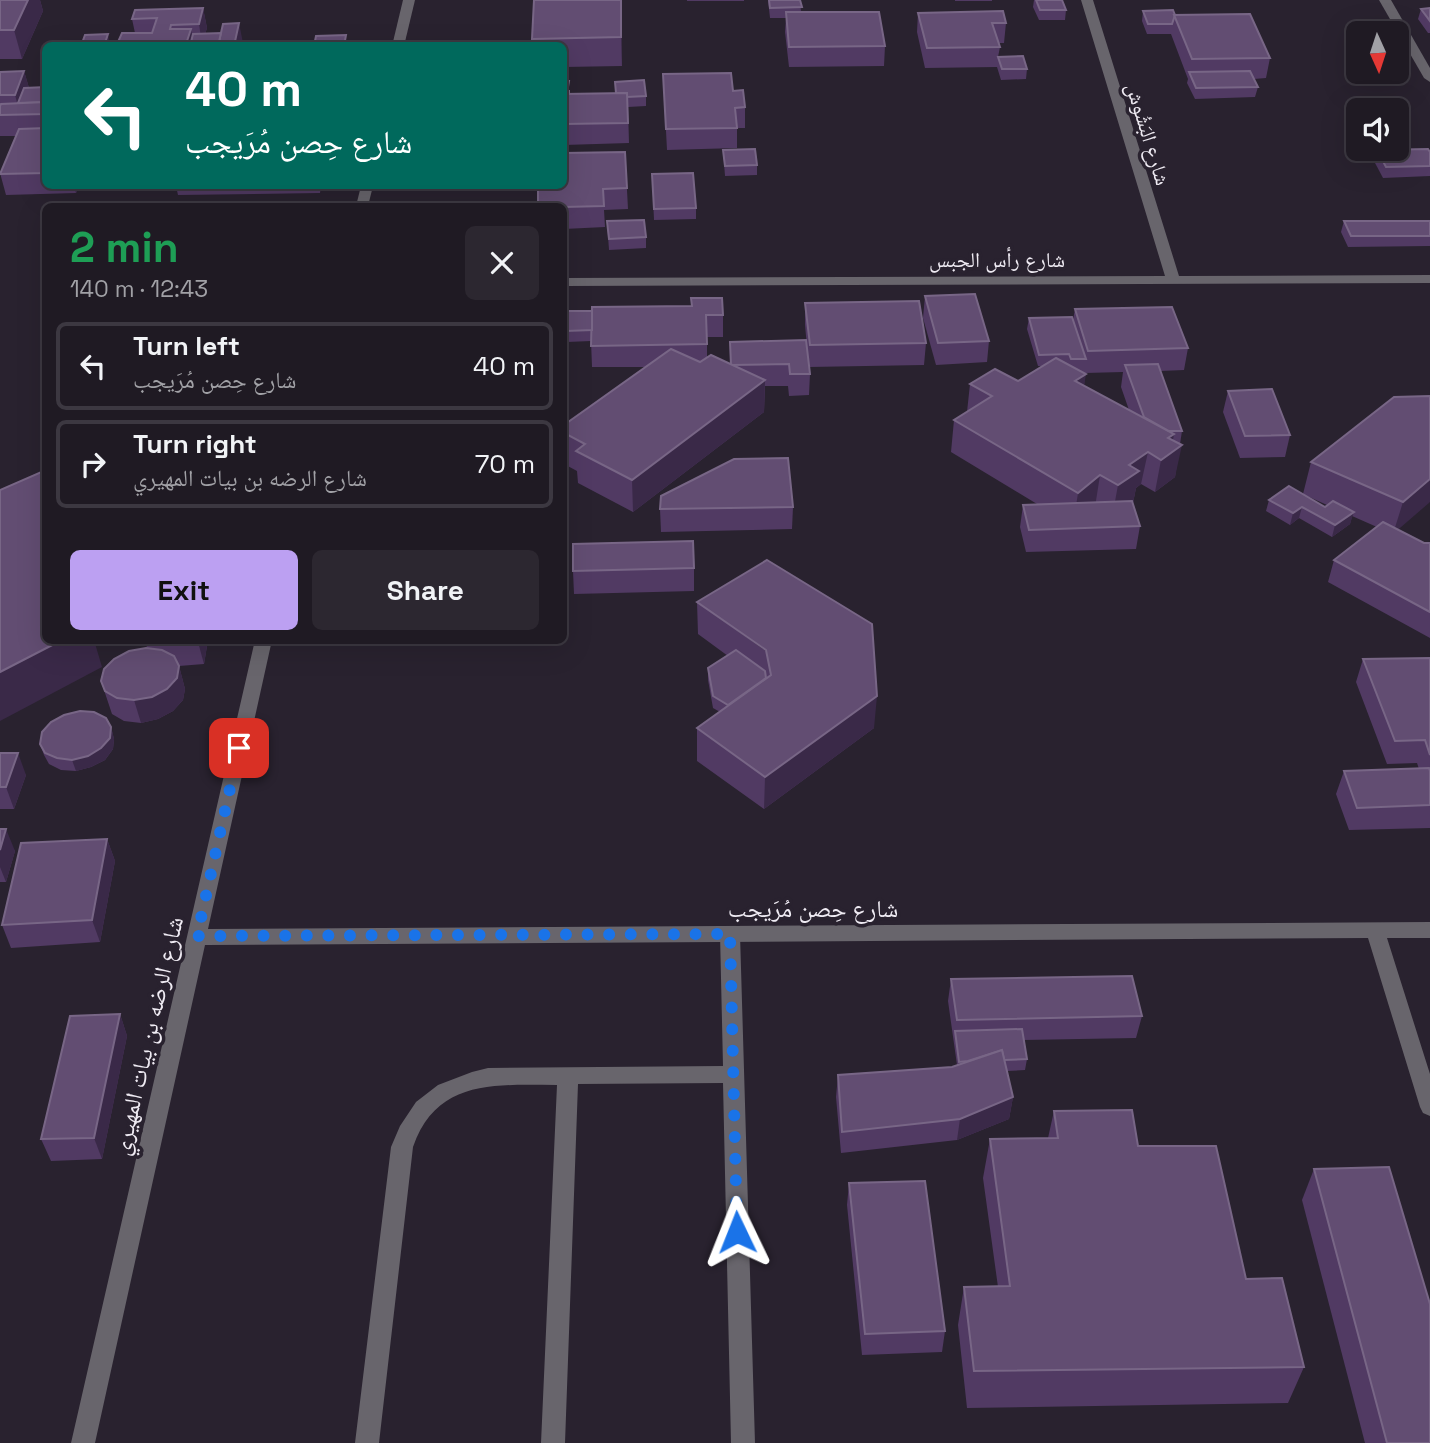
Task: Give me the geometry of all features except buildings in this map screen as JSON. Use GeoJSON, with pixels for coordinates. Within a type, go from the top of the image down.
{"type":"FeatureCollection","features":[{"type":"Feature","properties":{"kind":"street"},"geometry":{"type":"LineString","coordinates":[[399,42],[409,0]]}},
{"type":"Feature","properties":{"kind":"street","name":"شارع البَشُوش"},"geometry":{"type":"LineString","coordinates":[[1087,0],[1173,280]]}},
{"type":"Feature","properties":{"kind":"street"},"geometry":{"type":"LineString","coordinates":[[1385,0],[1430,78]]}},
{"type":"Feature","properties":{"kind":"street","name":"شارع رأس الجبس"},"geometry":{"type":"LineString","coordinates":[[567,282],[1430,279]]}},
{"type":"Feature","properties":{"kind":"street","name":"شارع الرضه بن بيات المهيري"},"geometry":{"type":"LineString","coordinates":[[83,1443],[263,644]]}},
{"type":"Feature","properties":{"kind":"street"},"geometry":{"type":"LineString","coordinates":[[1375,930],[1430,1107]]}},
{"type":"Feature","properties":{"kind":"street","name":"شارع حِصن مُرَيجب"},"geometry":{"type":"LineString","coordinates":[[197,936],[1430,930]]}},
{"type":"Feature","properties":{"kind":"street"},"geometry":{"type":"LineString","coordinates":[[730,934],[743,1443]]}},
{"type":"Feature","properties":{"kind":"street"},"geometry":{"type":"LineString","coordinates":[[367,1443],[402,1147],[407,1130],[417,1113],[431,1099],[448,1088],[467,1080],[488,1077],[733,1074]]}},
{"type":"Feature","properties":{"kind":"street"},"geometry":{"type":"LineString","coordinates":[[553,1443],[568,1077]]}},
{"type":"Feature","properties":{"kind":"route"},"geometry":{"type":"LineString","coordinates":[[239,748],[197,936],[730,934],[737,1232]]}}]}
